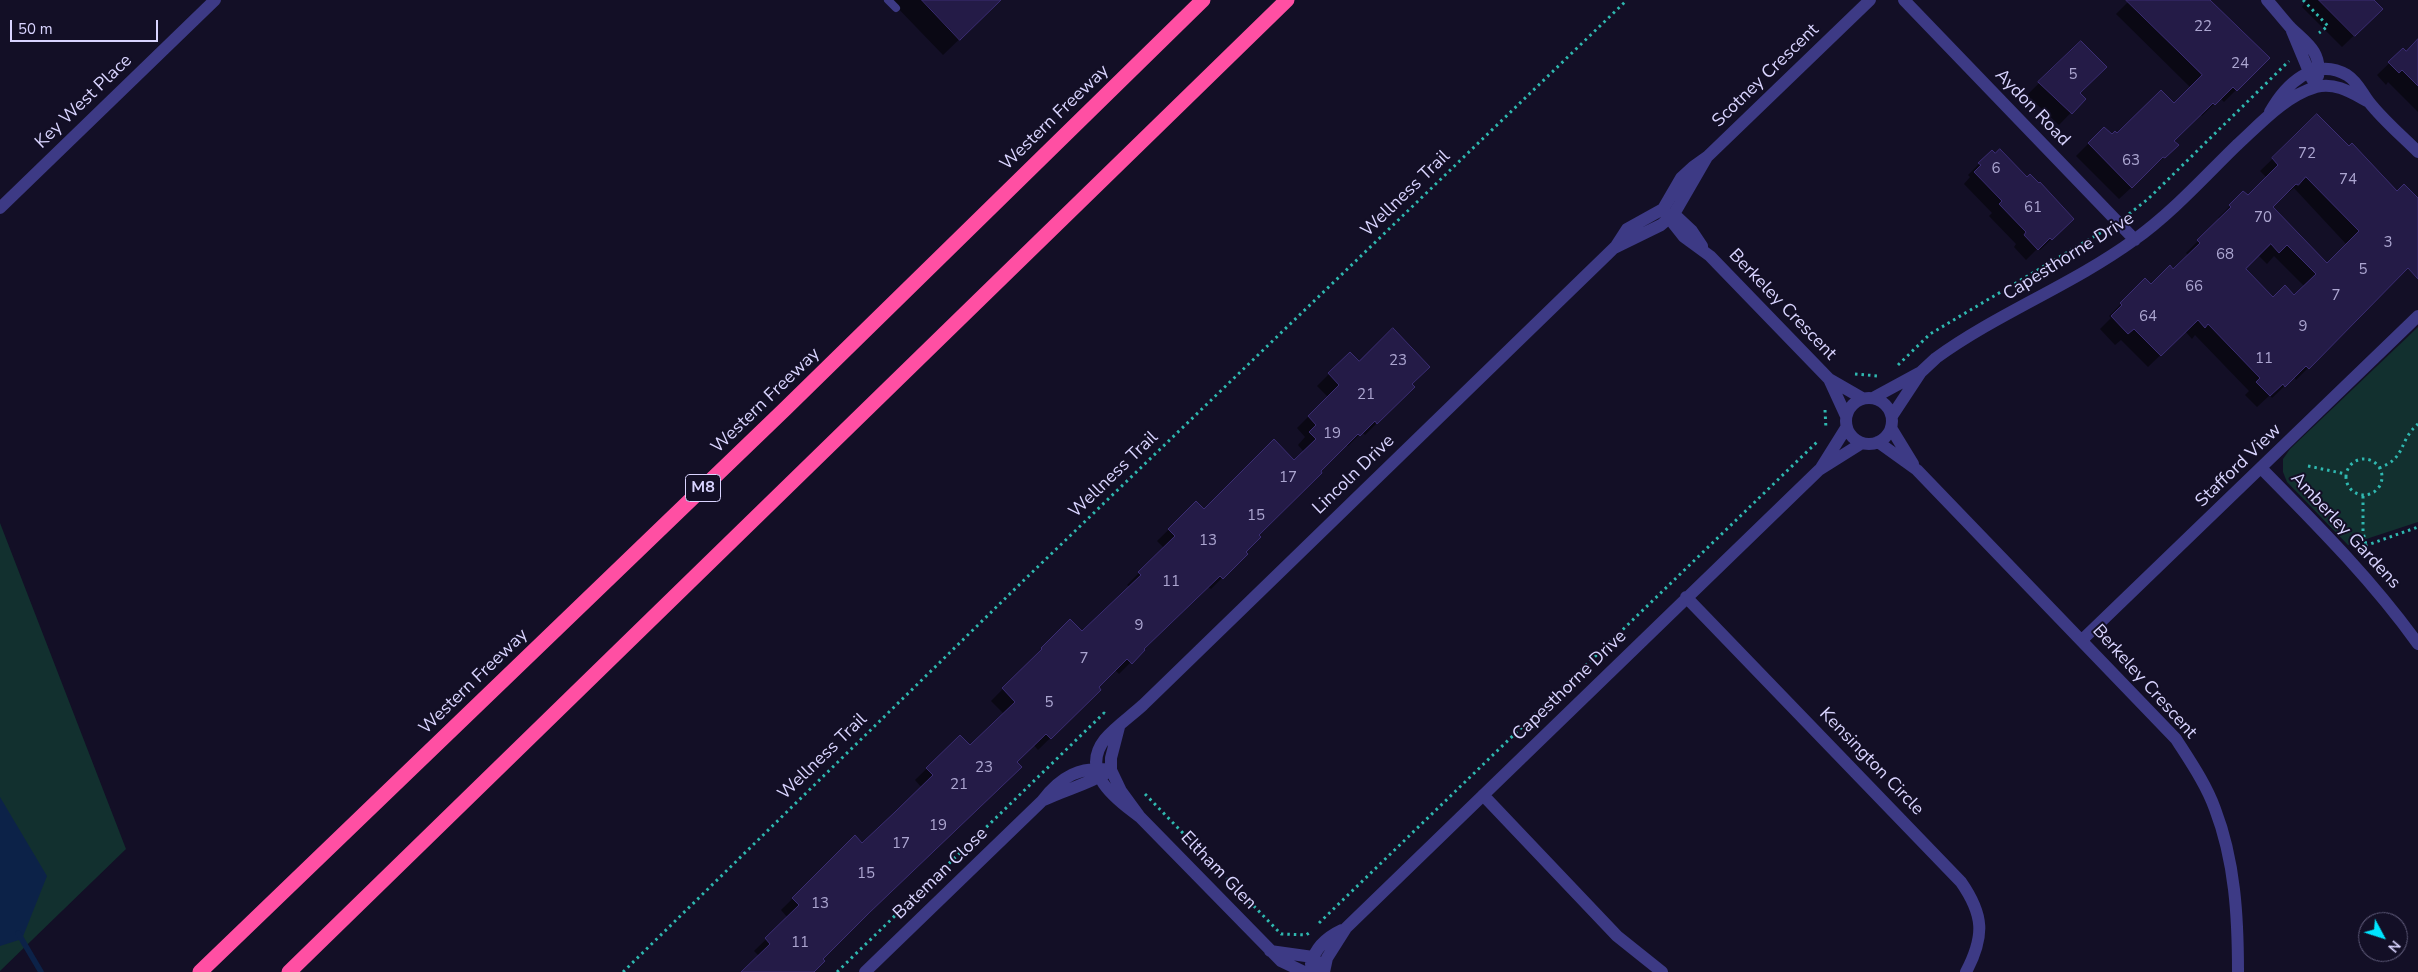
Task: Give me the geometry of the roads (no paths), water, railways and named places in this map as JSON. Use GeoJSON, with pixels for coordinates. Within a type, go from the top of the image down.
{"type":"FeatureCollection","features":[{"type":"Feature","properties":{"kind":"highway","name":"Western Freeway"},"geometry":{"type":"LineString","coordinates":[[200,972],[785,409],[1203,0]]}},
{"type":"Feature","properties":{"kind":"highway"},"geometry":{"type":"LineString","coordinates":[[290,972],[1286,0]]}},
{"type":"Feature","properties":{"kind":"street","name":"Key West Place"},"geometry":{"type":"LineString","coordinates":[[0,208],[215,0]]}},
{"type":"Feature","properties":{"kind":"street","name":"Scotney Crescent"},"geometry":{"type":"LineString","coordinates":[[1669,214],[1681,178],[1693,166],[1708,157],[1870,0]]}},
{"type":"Feature","properties":{"kind":"street","name":"Aydon Road"},"geometry":{"type":"LineString","coordinates":[[1904,0],[2135,240]]}},
{"type":"Feature","properties":{"kind":"street"},"geometry":{"type":"LineString","coordinates":[[2267,0],[2292,28],[2304,46],[2314,70],[2316,87]]}},
{"type":"Feature","properties":{"kind":"street","name":"Capesthorne Drive"},"geometry":{"type":"LineString","coordinates":[[2267,116],[2279,95],[2296,79],[2314,70],[2328,68],[2347,76],[2358,86],[2369,102],[2418,152]]}},
{"type":"Feature","properties":{"kind":"street","name":"Capesthorne Drive"},"geometry":{"type":"LineString","coordinates":[[1868,398],[1921,372],[1947,350],[2084,272],[2135,240],[2174,206],[2267,116],[2296,96],[2316,87],[2331,86],[2346,89],[2369,102]]}},
{"type":"Feature","properties":{"kind":"street","name":"Lincoln Drive"},"geometry":{"type":"LineString","coordinates":[[1102,772],[1112,751],[1119,727],[1614,248],[1627,228],[1669,214]]}},
{"type":"Feature","properties":{"kind":"street","name":"Berkeley Crescent"},"geometry":{"type":"LineString","coordinates":[[1669,214],[1692,231],[1710,256],[1839,389],[1846,422]]}},
{"type":"Feature","properties":{"kind":"street","name":"Stafford View"},"geometry":{"type":"LineString","coordinates":[[2082,640],[2418,316]]}},
{"type":"Feature","properties":{"kind":"street","name":"Capesthorne Drive"},"geometry":{"type":"LineString","coordinates":[[1891,422],[1921,372]]}},
{"type":"Feature","properties":{"kind":"street"},"geometry":{"type":"LineString","coordinates":[[1839,389],[1868,398],[1886,404],[1891,422],[1884,438],[1878,442],[1862,443],[1855,440],[1846,422],[1851,405],[1868,398]]}},
{"type":"Feature","properties":{"kind":"street","name":"Capesthorne Drive"},"geometry":{"type":"LineString","coordinates":[[1819,470],[1846,422]]}},
{"type":"Feature","properties":{"kind":"street","name":"Berkeley Crescent"},"geometry":{"type":"LineString","coordinates":[[1891,422],[1917,470]]}},
{"type":"Feature","properties":{"kind":"street","name":"Berkeley Crescent"},"geometry":{"type":"LineString","coordinates":[[1878,442],[1917,470],[2176,739],[2196,771],[2215,808],[2226,844],[2234,885],[2238,972]]}},
{"type":"Feature","properties":{"kind":"street","name":"Capesthorne Drive"},"geometry":{"type":"LineString","coordinates":[[1321,971],[1346,928],[1819,470],[1862,443]]}},
{"type":"Feature","properties":{"kind":"street","name":"Amberley Gardens"},"geometry":{"type":"LineString","coordinates":[[2261,468],[2344,553],[2388,602],[2418,644]]}},
{"type":"Feature","properties":{"kind":"street","name":"Kensington Circle"},"geometry":{"type":"LineString","coordinates":[[1686,597],[1961,882],[1974,901],[1979,920],[1979,940],[1966,972]]}},
{"type":"Feature","properties":{"kind":"street","name":"Bateman Close"},"geometry":{"type":"LineString","coordinates":[[865,972],[1042,801],[1102,772]]}},
{"type":"Feature","properties":{"kind":"street","name":"Eltham Glen"},"geometry":{"type":"LineString","coordinates":[[1102,772],[1121,791],[1140,817],[1280,962],[1304,972]]}},
{"type":"Feature","properties":{"kind":"street"},"geometry":{"type":"LineString","coordinates":[[1483,795],[1617,936],[1662,972]]}},
{"type":"Feature","properties":{"kind":"street","name":"Capesthorne Drive"},"geometry":{"type":"LineString","coordinates":[[1309,972],[1313,957],[1322,944],[1332,935],[1346,928]]}},
{"type":"Feature","properties":{"kind":"street"},"geometry":{"type":"LineString","coordinates":[[1270,951],[1313,957],[1321,971]]}},
{"type":"Feature","properties":{"kind":"lane"},"geometry":{"type":"LineString","coordinates":[[888,0],[896,8]]}},
{"type":"Feature","properties":{"kind":"water"},"geometry":{"type":"Polygon","coordinates":[[[0,797],[47,876],[22,939],[0,946],[0,797]]]}},
{"type":"Feature","properties":{"kind":"waterway"},"geometry":{"type":"LineString","coordinates":[[18,933],[41,972]]}}]}
